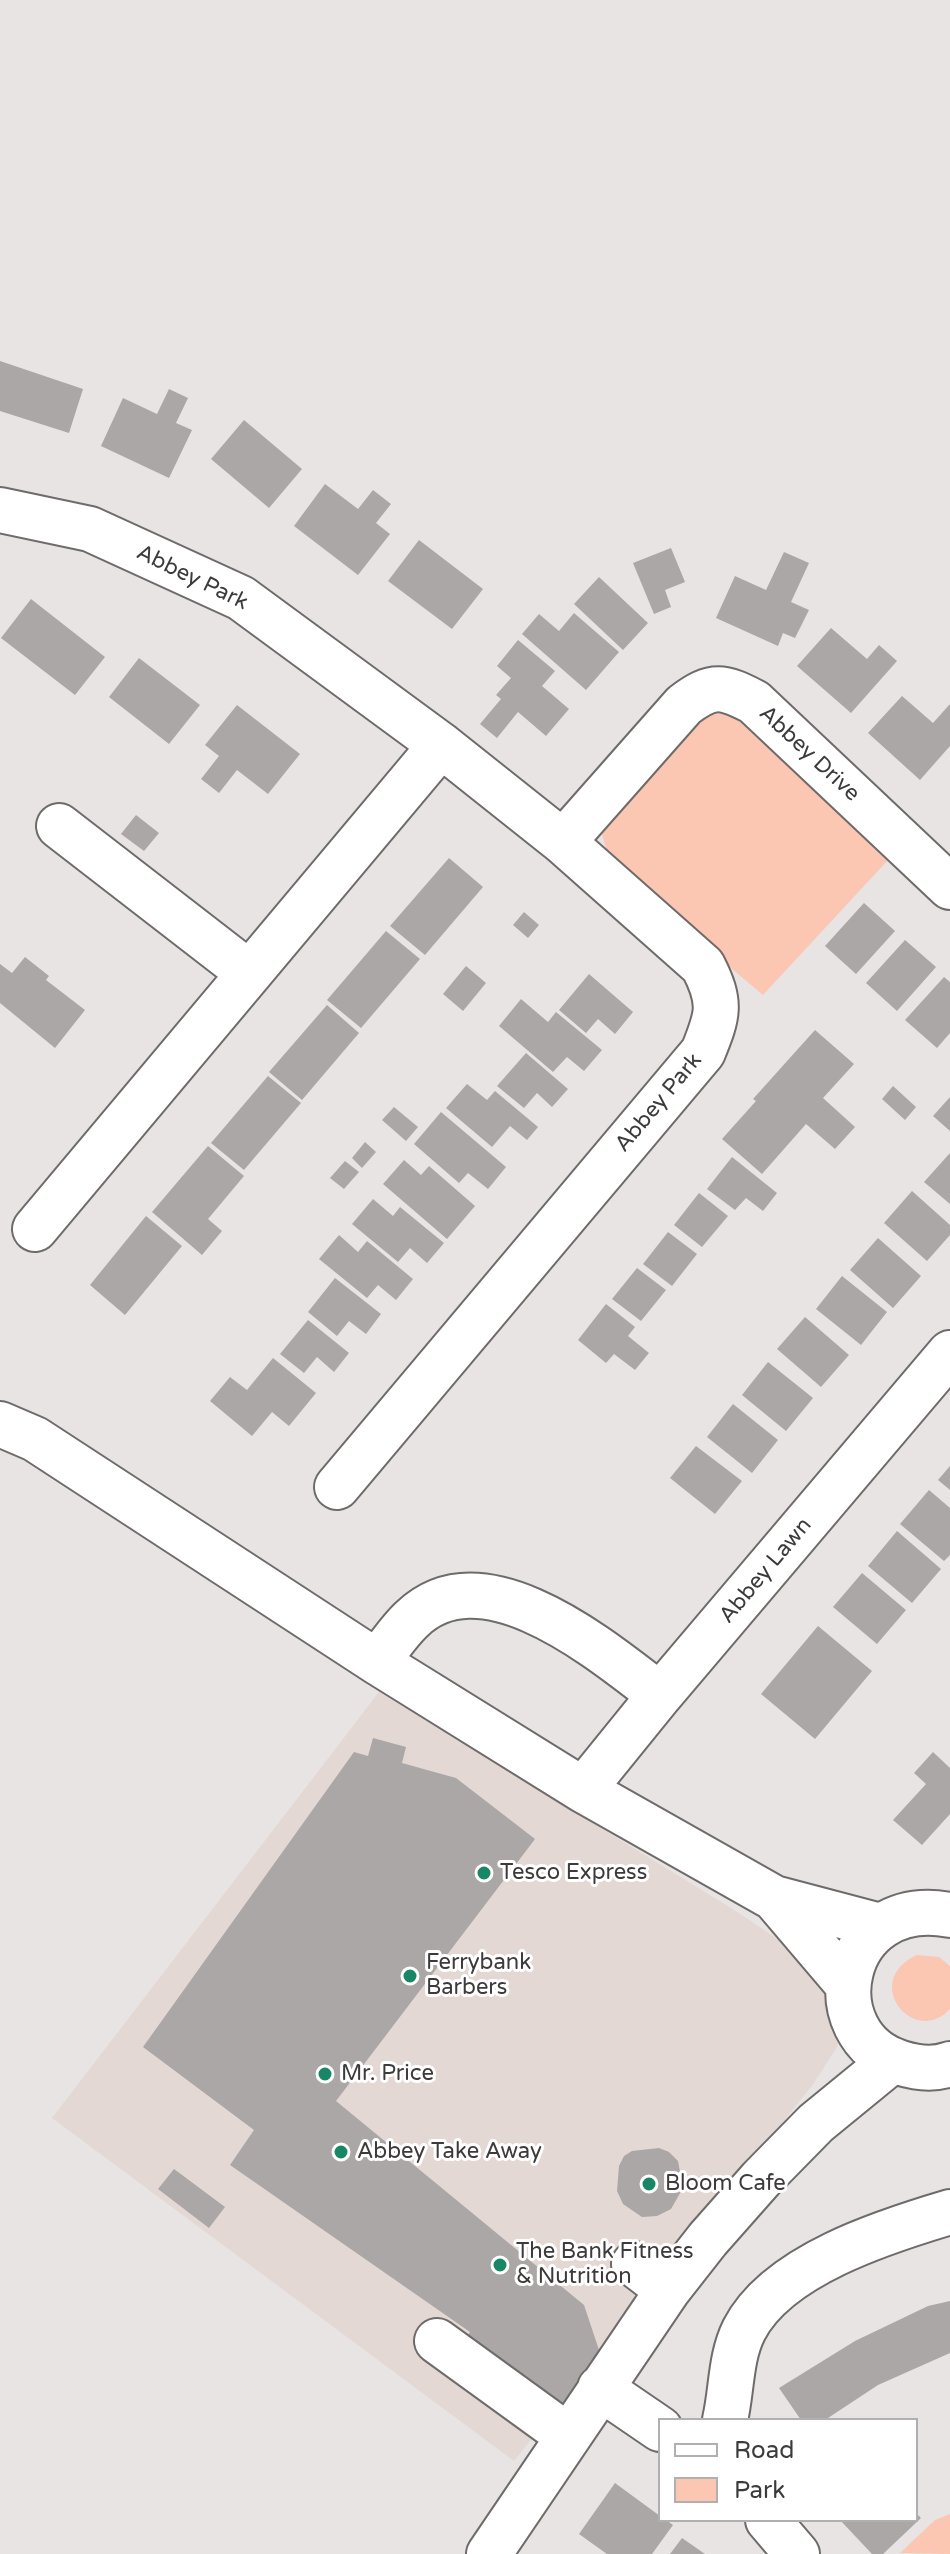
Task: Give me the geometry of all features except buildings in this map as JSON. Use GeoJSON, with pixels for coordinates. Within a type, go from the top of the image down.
{"type":"FeatureCollection","features":[{"type":"Feature","properties":{"kind":"street","name":"Abbey Park"},"geometry":{"type":"LineString","coordinates":[[0,510],[90,529],[241,598],[441,745],[563,842],[703,966],[715,990],[716,1021],[703,1052],[337,1487]]}},
{"type":"Feature","properties":{"kind":"street","name":"Abbey Drive"},"geometry":{"type":"LineString","coordinates":[[563,842],[684,705],[704,690],[727,688],[754,702],[950,887]]}},
{"type":"Feature","properties":{"kind":"street"},"geometry":{"type":"LineString","coordinates":[[35,1229],[441,745]]}},
{"type":"Feature","properties":{"kind":"street"},"geometry":{"type":"LineString","coordinates":[[59,826],[249,973]]}},
{"type":"Feature","properties":{"kind":"street","name":"Abbey Lawn"},"geometry":{"type":"LineString","coordinates":[[583,1790],[950,1353]]}},
{"type":"Feature","properties":{"kind":"street"},"geometry":{"type":"LineString","coordinates":[[0,1424],[35,1439],[377,1662],[583,1790],[774,1898],[880,1926]]}},
{"type":"Feature","properties":{"kind":"street"},"geometry":{"type":"LineString","coordinates":[[377,1662],[412,1618],[442,1600],[487,1595],[531,1609],[591,1643],[660,1695]]}},
{"type":"Feature","properties":{"kind":"street"},"geometry":{"type":"LineString","coordinates":[[774,1898],[848,1985]]}},
{"type":"Feature","properties":{"kind":"street"},"geometry":{"type":"LineString","coordinates":[[950,1915],[925,1911],[902,1915],[880,1926],[864,1942],[853,1962],[848,1985],[851,2010],[877,2047],[917,2068],[950,2064]]}},
{"type":"Feature","properties":{"kind":"street"},"geometry":{"type":"LineString","coordinates":[[489,2554],[668,2290],[761,2179],[816,2123],[877,2047]]}},
{"type":"Feature","properties":{"kind":"street"},"geometry":{"type":"LineString","coordinates":[[725,2418],[734,2356],[745,2327],[766,2301],[785,2284],[853,2245],[904,2225],[950,2212]]}},
{"type":"Feature","properties":{"kind":"street"},"geometry":{"type":"LineString","coordinates":[[634,2264],[668,2290]]}},
{"type":"Feature","properties":{"kind":"street"},"geometry":{"type":"LineString","coordinates":[[437,2341],[568,2436]]}},
{"type":"Feature","properties":{"kind":"street"},"geometry":{"type":"LineString","coordinates":[[600,2388],[658,2428]]}},
{"type":"Feature","properties":{"kind":"street"},"geometry":{"type":"LineString","coordinates":[[770,2522],[797,2554]]}},
{"type":"Feature","properties":{"kind":"shaded area"},"geometry":{"type":"Polygon","coordinates":[[[379,1692],[731,1908],[805,1957],[827,1981],[842,2026],[837,2047],[814,2083],[514,2461],[52,2118],[379,1692]]]}},
{"type":"Feature","properties":{"kind":"green space"},"geometry":{"type":"Polygon","coordinates":[[[729,712],[889,859],[763,995],[612,868],[601,831],[701,717],[729,712]]]}},
{"type":"Feature","properties":{"kind":"green space"},"geometry":{"type":"Polygon","coordinates":[[[917,1955],[939,1957],[950,1966],[950,2009],[936,2019],[922,2021],[909,2016],[893,1994],[893,1980],[901,1966],[917,1955]]]}},
{"type":"Feature","properties":{"kind":"green space"},"geometry":{"type":"Polygon","coordinates":[[[950,2514],[950,2554],[900,2553],[935,2520],[950,2514]]]}},
{"type":"Feature","properties":{"kind":"place","name":"Tesco Express"},"geometry":{"type":"Point","coordinates":[484,1873]}},
{"type":"Feature","properties":{"kind":"place","name":"Ferrybank Barbers"},"geometry":{"type":"Point","coordinates":[410,1976]}},
{"type":"Feature","properties":{"kind":"place","name":"Mr. Price"},"geometry":{"type":"Point","coordinates":[325,2074]}},
{"type":"Feature","properties":{"kind":"place","name":"Abbey Take Away"},"geometry":{"type":"Point","coordinates":[341,2152]}},
{"type":"Feature","properties":{"kind":"place","name":"Bloom Cafe"},"geometry":{"type":"Point","coordinates":[649,2184]}},
{"type":"Feature","properties":{"kind":"place","name":"The Bank Fitness & Nutrition"},"geometry":{"type":"Point","coordinates":[500,2265]}}]}
